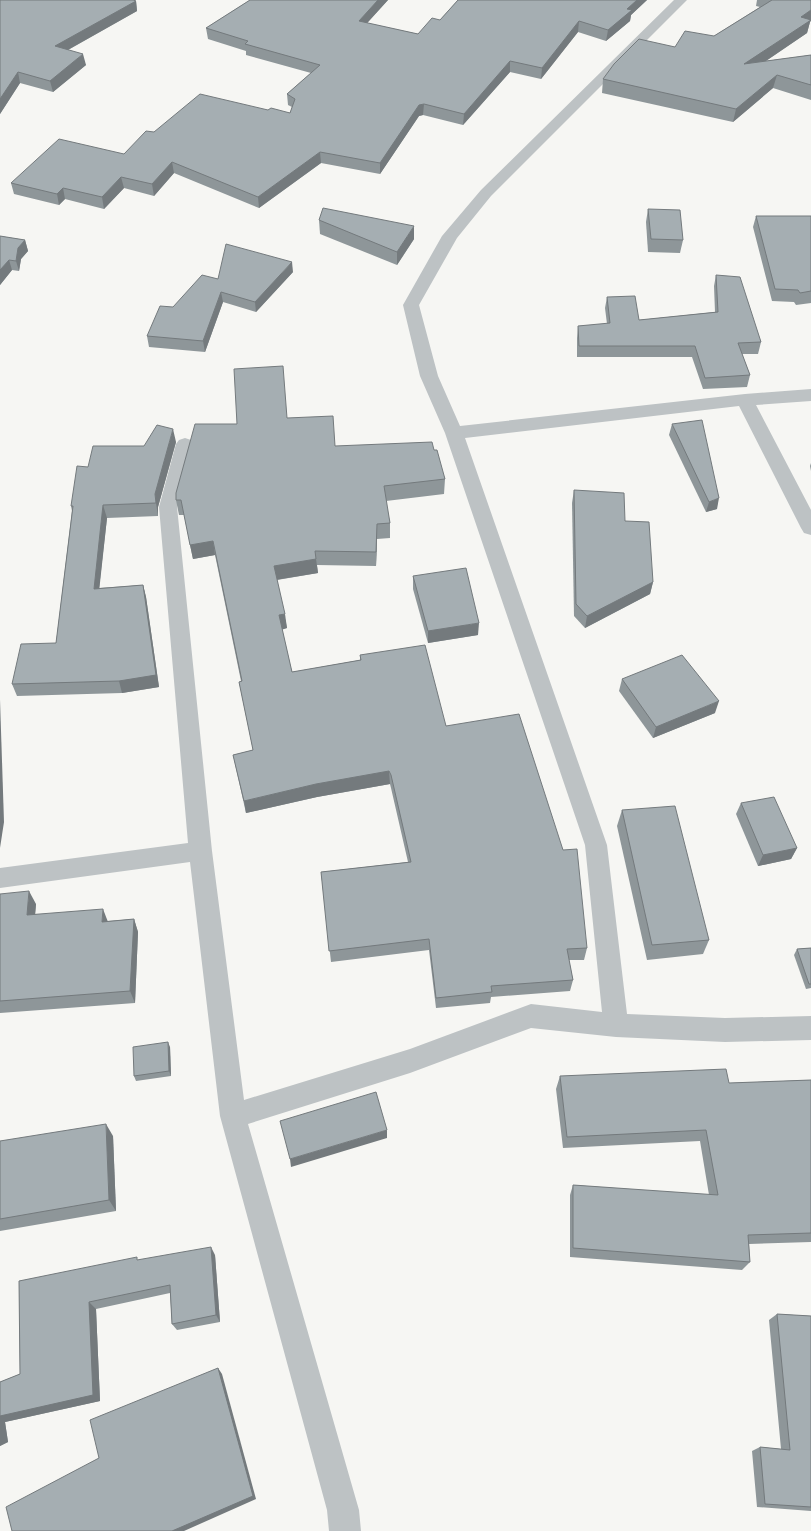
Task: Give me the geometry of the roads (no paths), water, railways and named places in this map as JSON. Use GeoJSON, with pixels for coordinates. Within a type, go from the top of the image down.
{"type":"FeatureCollection","features":[{"type":"Feature","properties":{"kind":"street"},"geometry":{"type":"LineString","coordinates":[[616,1025],[596,845],[454,433],[430,376],[411,305],[450,236],[486,193],[681,0]]}},
{"type":"Feature","properties":{"kind":"street"},"geometry":{"type":"LineString","coordinates":[[454,433],[745,400],[811,395]]}},
{"type":"Feature","properties":{"kind":"street"},"geometry":{"type":"LineString","coordinates":[[745,400],[811,528]]}},
{"type":"Feature","properties":{"kind":"street"},"geometry":{"type":"LineString","coordinates":[[185,444],[168,507],[200,851],[233,1116],[343,1510],[345,1531]]}},
{"type":"Feature","properties":{"kind":"street"},"geometry":{"type":"LineString","coordinates":[[0,878],[200,851]]}},
{"type":"Feature","properties":{"kind":"street"},"geometry":{"type":"LineString","coordinates":[[233,1116],[410,1061],[531,1016],[616,1025],[725,1030],[811,1028]]}}]}
